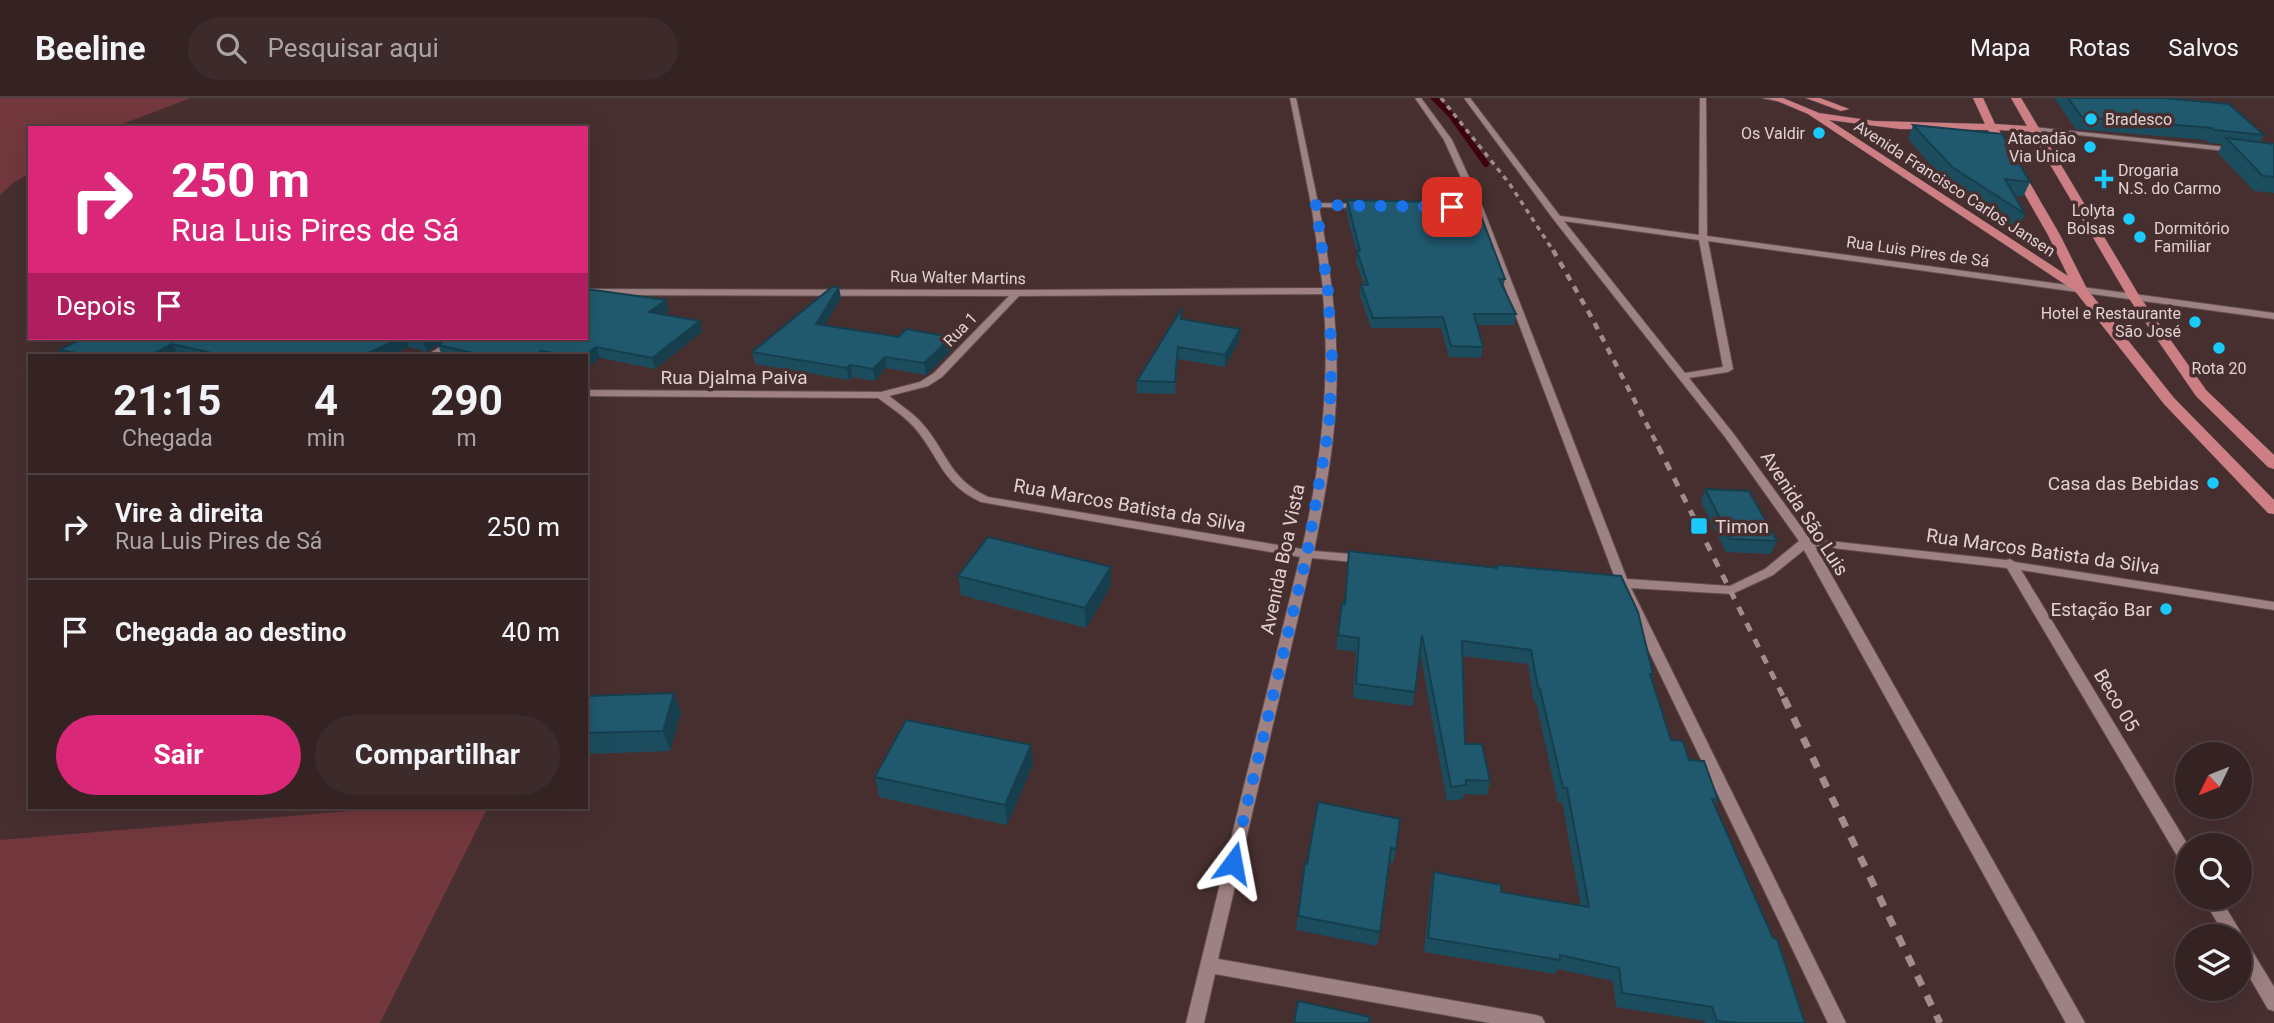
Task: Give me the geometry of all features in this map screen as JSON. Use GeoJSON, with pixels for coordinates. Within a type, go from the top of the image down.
{"type":"FeatureCollection","features":[{"type":"Feature","properties":{"kind":"main road","name":"Avenida Francisco Carlos Jansen"},"geometry":{"type":"LineString","coordinates":[[1772,98],[1811,112],[1893,126],[1988,121]]}},
{"type":"Feature","properties":{"kind":"main road","name":"Avenida Francisco Carlos Jansen"},"geometry":{"type":"LineString","coordinates":[[1811,98],[1857,111],[1988,121]]}},
{"type":"Feature","properties":{"kind":"main road"},"geometry":{"type":"LineString","coordinates":[[1978,98],[1988,121],[2054,235],[2081,290],[2169,401],[2274,509]]}},
{"type":"Feature","properties":{"kind":"main road"},"geometry":{"type":"LineString","coordinates":[[2016,98],[2134,297],[2201,393],[2274,464]]}},
{"type":"Feature","properties":{"kind":"main road","name":"Avenida Francisco Carlos Jansen"},"geometry":{"type":"LineString","coordinates":[[1811,112],[2081,290]]}},
{"type":"Feature","properties":{"kind":"main road"},"geometry":{"type":"LineString","coordinates":[[1988,121],[2031,125]]}},
{"type":"Feature","properties":{"kind":"street","name":"Avenida Boa Vista"},"geometry":{"type":"LineString","coordinates":[[1195,1023],[1307,554],[1329,426],[1332,359],[1328,291],[1316,205],[1293,98]]}},
{"type":"Feature","properties":{"kind":"street"},"geometry":{"type":"LineString","coordinates":[[1418,98],[1448,140],[1472,207],[1623,584],[1837,1023]]}},
{"type":"Feature","properties":{"kind":"street","name":"Avenida São Luis"},"geometry":{"type":"LineString","coordinates":[[1467,98],[1557,218],[1729,435],[1806,542],[2076,1023]]}},
{"type":"Feature","properties":{"kind":"street"},"geometry":{"type":"LineString","coordinates":[[1683,376],[1728,369],[1703,237],[1703,98]]}},
{"type":"Feature","properties":{"kind":"street"},"geometry":{"type":"LineString","coordinates":[[2031,125],[2247,152]]}},
{"type":"Feature","properties":{"kind":"street"},"geometry":{"type":"LineString","coordinates":[[1316,205],[1370,206]]}},
{"type":"Feature","properties":{"kind":"street","name":"Rua Luis Pires de Sá"},"geometry":{"type":"LineString","coordinates":[[1557,218],[2274,316]]}},
{"type":"Feature","properties":{"kind":"street","name":"Rua Walter Martins"},"geometry":{"type":"LineString","coordinates":[[588,292],[1328,291]]}},
{"type":"Feature","properties":{"kind":"street","name":"Rua 1"},"geometry":{"type":"LineString","coordinates":[[924,384],[938,375],[1017,293]]}},
{"type":"Feature","properties":{"kind":"street"},"geometry":{"type":"LineString","coordinates":[[434,354],[457,340]]}},
{"type":"Feature","properties":{"kind":"street","name":"Rua Djalma Paiva"},"geometry":{"type":"LineString","coordinates":[[588,393],[881,395],[924,384]]}},
{"type":"Feature","properties":{"kind":"street","name":"Rua Marcos Batista da Silva"},"geometry":{"type":"LineString","coordinates":[[881,395],[915,422],[950,476],[966,493],[985,500],[1307,554],[1376,560]]}},
{"type":"Feature","properties":{"kind":"street"},"geometry":{"type":"LineString","coordinates":[[1596,581],[1732,590],[1769,572],[1806,542]]}},
{"type":"Feature","properties":{"kind":"street","name":"Rua Marcos Batista da Silva"},"geometry":{"type":"LineString","coordinates":[[1806,542],[1899,549],[2010,563],[2274,606]]}},
{"type":"Feature","properties":{"kind":"street","name":"Beco 05"},"geometry":{"type":"LineString","coordinates":[[2010,563],[2175,837]]}},
{"type":"Feature","properties":{"kind":"street"},"geometry":{"type":"LineString","coordinates":[[1208,965],[1536,1023]]}},
{"type":"Feature","properties":{"kind":"street"},"geometry":{"type":"LineString","coordinates":[[2252,966],[2274,1003]]}},
{"type":"Feature","properties":{"kind":"shaded area"},"geometry":{"type":"Polygon","coordinates":[[[0,98],[191,98],[117,126],[28,126],[28,174],[0,195],[0,98]]]}},
{"type":"Feature","properties":{"kind":"shaded area"},"geometry":{"type":"Polygon","coordinates":[[[375,809],[487,809],[380,1023],[0,1023],[0,840],[375,809]]]}},
{"type":"Feature","properties":{"kind":"building"},"geometry":{"type":"Polygon","coordinates":[[[2068,98],[2163,98],[2229,104],[2264,135],[2082,117],[2068,98]]]}},
{"type":"Feature","properties":{"kind":"building"},"geometry":{"type":"Polygon","coordinates":[[[1913,125],[2002,134],[2030,182],[2005,179],[2025,214],[1952,167],[1913,125]]]}},
{"type":"Feature","properties":{"kind":"building"},"geometry":{"type":"Polygon","coordinates":[[[2226,138],[2274,144],[2274,177],[2263,176],[2226,138]]]}},
{"type":"Feature","properties":{"kind":"building"},"geometry":{"type":"Polygon","coordinates":[[[1347,200],[1476,203],[1505,279],[1499,279],[1516,314],[1474,314],[1483,347],[1451,346],[1443,317],[1373,318],[1361,285],[1368,285],[1357,251],[1360,251],[1347,200]]]}},
{"type":"Feature","properties":{"kind":"building"},"geometry":{"type":"Polygon","coordinates":[[[832,287],[839,287],[816,324],[899,337],[906,329],[952,337],[924,363],[885,357],[873,369],[850,365],[847,368],[752,352],[832,287]]]}},
{"type":"Feature","properties":{"kind":"building"},"geometry":{"type":"Polygon","coordinates":[[[588,289],[666,300],[649,312],[700,321],[652,358],[596,347],[587,354],[541,351],[537,354],[477,354],[438,345],[445,340],[588,340],[588,289]]]}},
{"type":"Feature","properties":{"kind":"building"},"geometry":{"type":"Polygon","coordinates":[[[1182,308],[1181,319],[1240,329],[1225,355],[1178,347],[1175,382],[1137,381],[1182,308]]]}},
{"type":"Feature","properties":{"kind":"building"},"geometry":{"type":"Polygon","coordinates":[[[79,340],[397,340],[366,354],[216,354],[172,344],[153,354],[83,354],[59,350],[79,340]]]}},
{"type":"Feature","properties":{"kind":"building"},"geometry":{"type":"Polygon","coordinates":[[[1705,489],[1749,491],[1777,541],[1731,539],[1705,489]]]}},
{"type":"Feature","properties":{"kind":"building"},"geometry":{"type":"Polygon","coordinates":[[[988,537],[1111,567],[1085,608],[958,576],[988,537]]]}},
{"type":"Feature","properties":{"kind":"building"},"geometry":{"type":"Polygon","coordinates":[[[1349,551],[1497,568],[1497,565],[1621,576],[1638,612],[1653,674],[1650,674],[1671,740],[1683,741],[1689,760],[1704,761],[1718,800],[1712,799],[1773,938],[1777,939],[1805,1023],[1717,1021],[1712,1007],[1622,993],[1619,968],[1560,955],[1560,960],[1428,938],[1434,872],[1501,885],[1501,892],[1589,907],[1567,788],[1563,788],[1531,650],[1462,641],[1465,744],[1482,744],[1490,781],[1466,780],[1466,785],[1451,787],[1422,635],[1415,692],[1356,684],[1359,638],[1338,635],[1342,603],[1345,604],[1349,551]]]}},
{"type":"Feature","properties":{"kind":"building"},"geometry":{"type":"Polygon","coordinates":[[[674,693],[663,731],[588,733],[588,696],[674,693]]]}},
{"type":"Feature","properties":{"kind":"building"},"geometry":{"type":"Polygon","coordinates":[[[906,720],[1031,745],[1005,805],[875,777],[906,720]]]}},
{"type":"Feature","properties":{"kind":"building"},"geometry":{"type":"Polygon","coordinates":[[[1318,802],[1400,819],[1396,849],[1391,848],[1380,932],[1298,916],[1305,863],[1307,864],[1318,802]]]}},
{"type":"Feature","properties":{"kind":"building"},"geometry":{"type":"Polygon","coordinates":[[[1298,1001],[1370,1017],[1369,1023],[1294,1023],[1298,1001]]]}},
{"type":"Feature","properties":{"kind":"waterway"},"geometry":{"type":"LineString","coordinates":[[1434,98],[1451,115],[1486,164]]}},
{"type":"Feature","properties":{"kind":"railway"},"geometry":{"type":"LineString","coordinates":[[1441,98],[1509,183],[1554,252]]}},
{"type":"Feature","properties":{"kind":"railway"},"geometry":{"type":"LineString","coordinates":[[1553,250],[1592,318],[1659,448]]}},
{"type":"Feature","properties":{"kind":"railway"},"geometry":{"type":"LineString","coordinates":[[1659,448],[1784,698]]}},
{"type":"Feature","properties":{"kind":"railway"},"geometry":{"type":"LineString","coordinates":[[1784,698],[1940,1023]]}},
{"type":"Feature","properties":{"kind":"place","name":"Bradesco"},"geometry":{"type":"Point","coordinates":[2091,119]}},
{"type":"Feature","properties":{"kind":"place","name":"Os Valdir"},"geometry":{"type":"Point","coordinates":[1819,133]}},
{"type":"Feature","properties":{"kind":"place","name":"Atacadão Via Unica"},"geometry":{"type":"Point","coordinates":[2090,147]}},
{"type":"Feature","properties":{"kind":"place","name":"Drogaria N.S. do Carmo"},"geometry":{"type":"Point","coordinates":[2104,179]}},
{"type":"Feature","properties":{"kind":"place","name":"Lolyta Bolsas"},"geometry":{"type":"Point","coordinates":[2129,219]}},
{"type":"Feature","properties":{"kind":"place","name":"Dormitório Familiar"},"geometry":{"type":"Point","coordinates":[2140,237]}},
{"type":"Feature","properties":{"kind":"place","name":"Hotel e Restaurante São José"},"geometry":{"type":"Point","coordinates":[2195,322]}},
{"type":"Feature","properties":{"kind":"place","name":"Rota 20"},"geometry":{"type":"Point","coordinates":[2219,348]}},
{"type":"Feature","properties":{"kind":"place","name":"Casa das Bebidas"},"geometry":{"type":"Point","coordinates":[2213,483]}},
{"type":"Feature","properties":{"kind":"place","name":"Timon"},"geometry":{"type":"Point","coordinates":[1699,526]}},
{"type":"Feature","properties":{"kind":"place","name":"Estação Bar"},"geometry":{"type":"Point","coordinates":[2166,609]}},
{"type":"Feature","properties":{"kind":"route"},"geometry":{"type":"LineString","coordinates":[[1233,863],[1307,554],[1329,426],[1332,359],[1328,291],[1316,205],[1452,207]]}}]}
